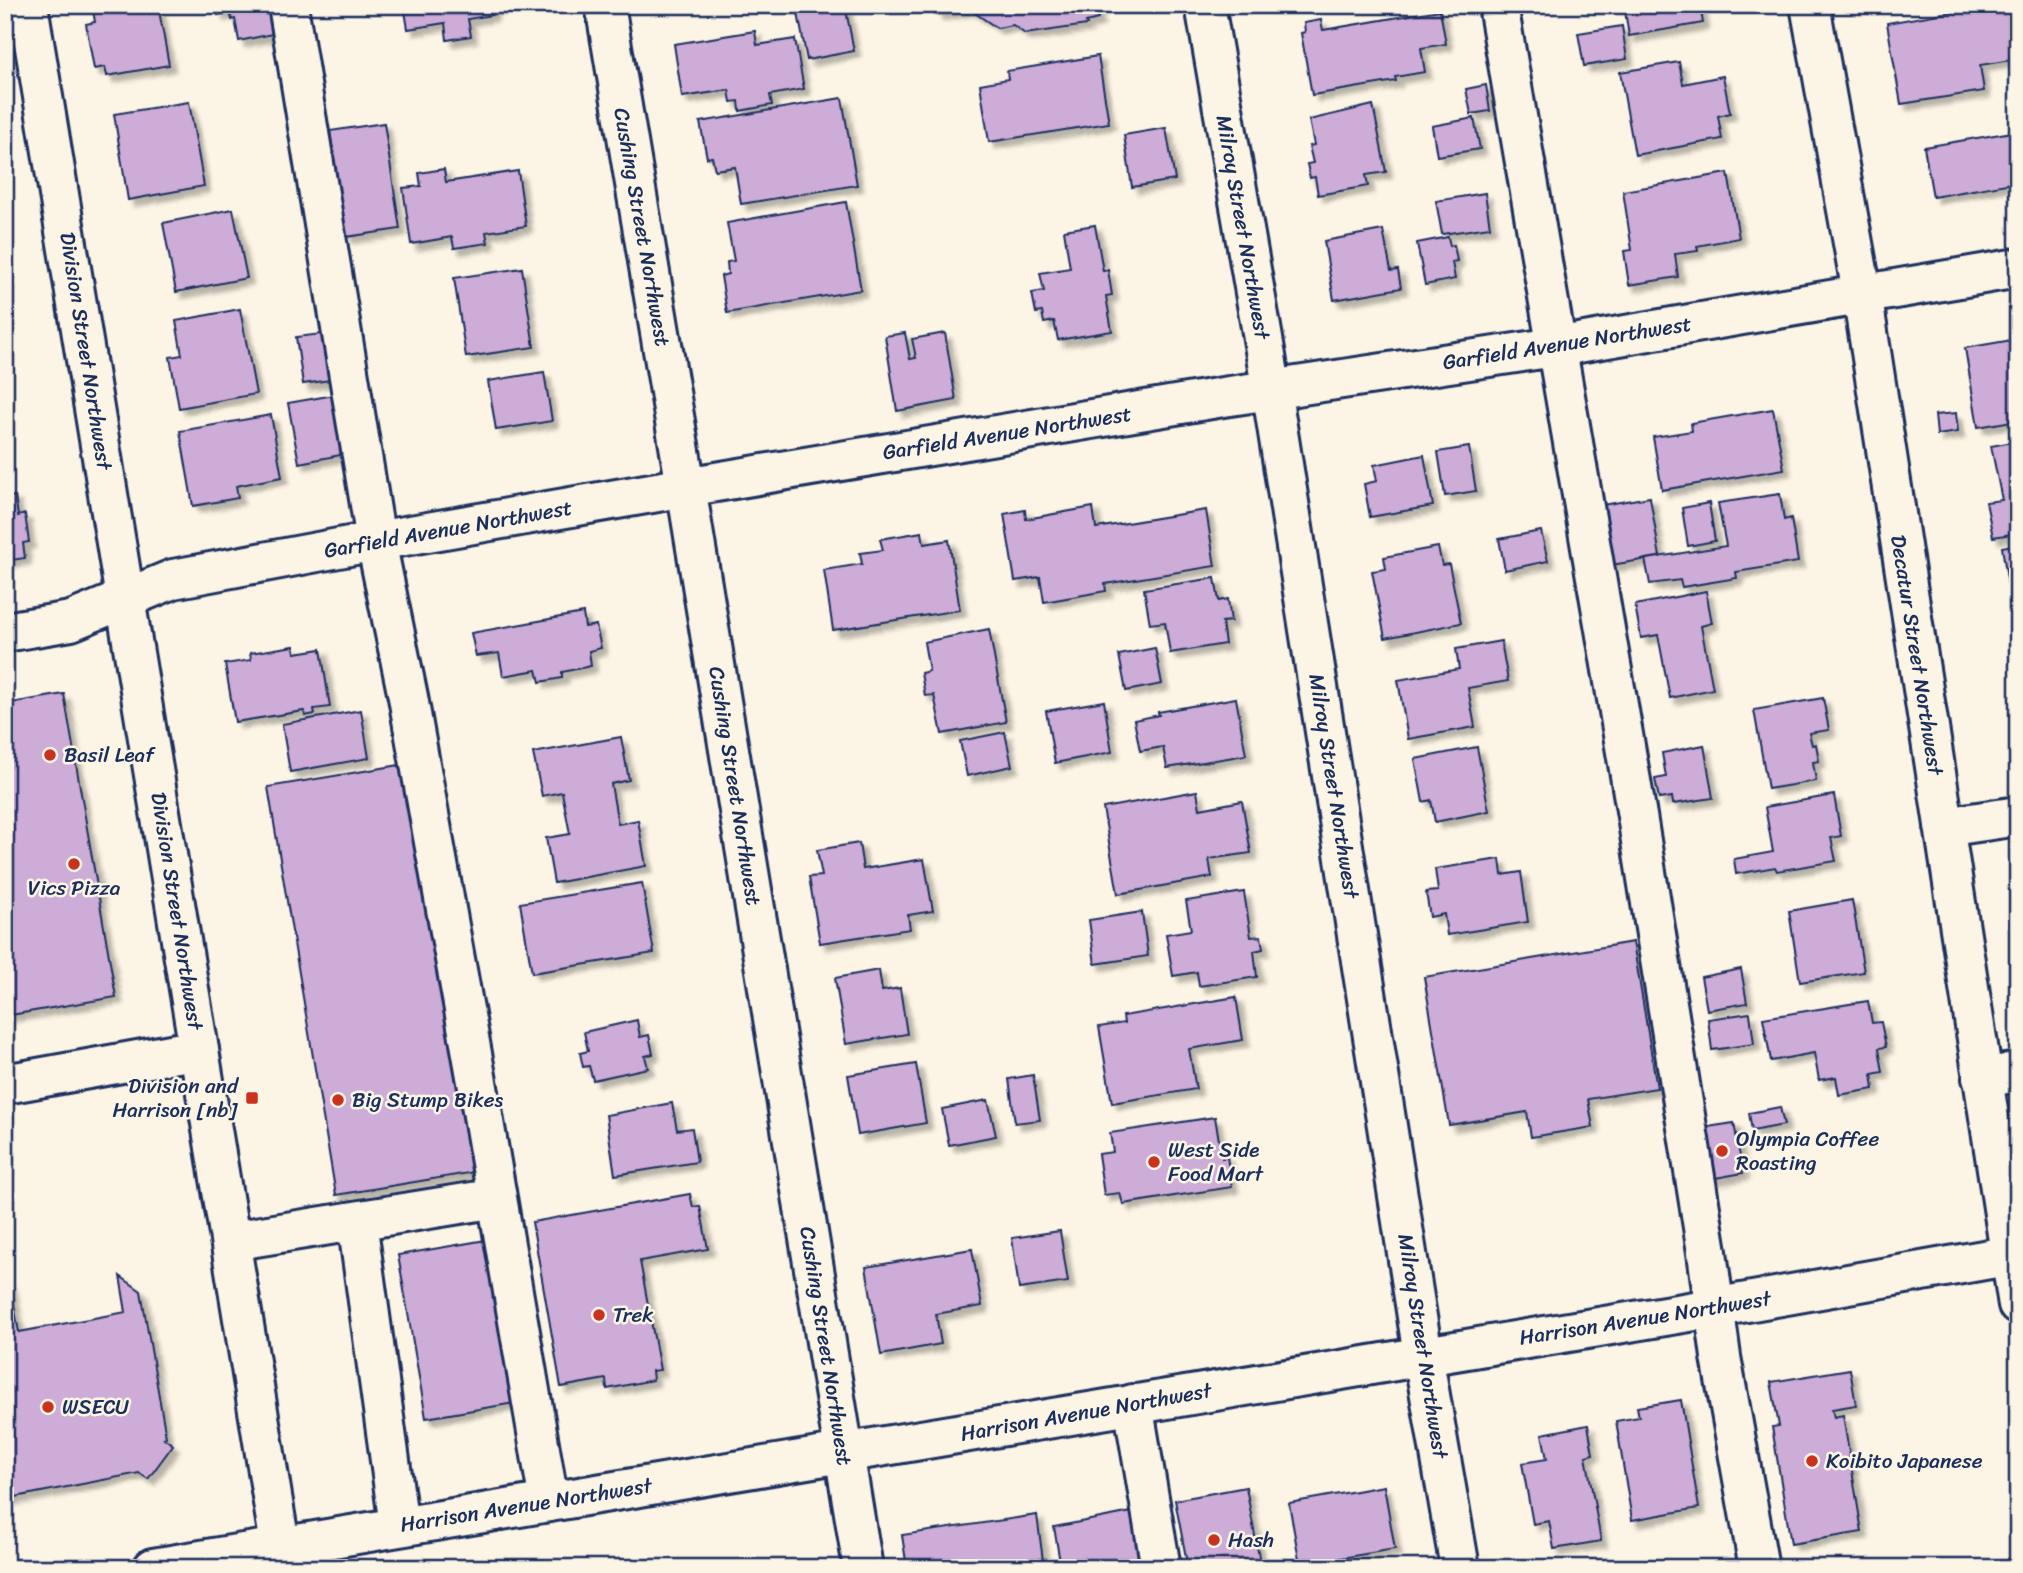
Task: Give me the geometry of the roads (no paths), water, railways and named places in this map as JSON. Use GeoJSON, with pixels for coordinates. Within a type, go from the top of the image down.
{"type":"FeatureCollection","features":[{"type":"Feature","properties":{"kind":"street"},"geometry":{"type":"LineString","coordinates":[[5,7],[12,5]]}},
{"type":"Feature","properties":{"kind":"street","name":"Division Street Northwest"},"geometry":{"type":"LineString","coordinates":[[28,5],[127,599],[281,1557]]}},
{"type":"Feature","properties":{"kind":"street"},"geometry":{"type":"LineString","coordinates":[[288,5],[376,541],[408,697],[549,1502]]}},
{"type":"Feature","properties":{"kind":"street","name":"Cushing Street Northwest"},"geometry":{"type":"LineString","coordinates":[[605,5],[863,1568]]}},
{"type":"Feature","properties":{"kind":"street","name":"Milroy Street Northwest"},"geometry":{"type":"LineString","coordinates":[[1205,5],[1271,389],[1423,1355],[1460,1568]]}},
{"type":"Feature","properties":{"kind":"street"},"geometry":{"type":"LineString","coordinates":[[1498,5],[1637,816],[1707,1252],[1713,1308],[1759,1568]]}},
{"type":"Feature","properties":{"kind":"street","name":"Decatur Street Northwest"},"geometry":{"type":"LineString","coordinates":[[1810,5],[1862,293],[1944,827],[2000,1075],[2018,1305]]}},
{"type":"Feature","properties":{"kind":"street","name":"Garfield Avenue Northwest"},"geometry":{"type":"LineString","coordinates":[[5,632],[71,621],[173,579],[376,541],[686,486],[1271,389],[1555,347],[2018,268]]}},
{"type":"Feature","properties":{"kind":"street"},"geometry":{"type":"LineString","coordinates":[[1944,827],[2018,816]]}},
{"type":"Feature","properties":{"kind":"street"},"geometry":{"type":"LineString","coordinates":[[5,1084],[199,1049]]}},
{"type":"Feature","properties":{"kind":"street"},"geometry":{"type":"LineString","coordinates":[[231,1241],[497,1198]]}},
{"type":"Feature","properties":{"kind":"street"},"geometry":{"type":"LineString","coordinates":[[357,1221],[399,1526]]}},
{"type":"Feature","properties":{"kind":"street","name":"Harrison Avenue Northwest"},"geometry":{"type":"LineString","coordinates":[[153,1568],[281,1557],[399,1526],[1713,1308],[2014,1254]]}},
{"type":"Feature","properties":{"kind":"street"},"geometry":{"type":"LineString","coordinates":[[1133,1404],[1161,1568]]}},
{"type":"Feature","properties":{"kind":"place","name":"Basil Leaf"},"geometry":{"type":"Point","coordinates":[50,755]}},
{"type":"Feature","properties":{"kind":"place","name":"Vics Pizza"},"geometry":{"type":"Point","coordinates":[74,864]}},
{"type":"Feature","properties":{"kind":"place","name":"Division and Harrison [nb]"},"geometry":{"type":"Point","coordinates":[252,1098]}},
{"type":"Feature","properties":{"kind":"place","name":"Big Stump Bikes"},"geometry":{"type":"Point","coordinates":[338,1100]}},
{"type":"Feature","properties":{"kind":"place","name":"Olympia Coffee Roasting"},"geometry":{"type":"Point","coordinates":[1722,1151]}},
{"type":"Feature","properties":{"kind":"place","name":"West Side Food Mart"},"geometry":{"type":"Point","coordinates":[1154,1162]}},
{"type":"Feature","properties":{"kind":"place","name":"Trek"},"geometry":{"type":"Point","coordinates":[599,1315]}},
{"type":"Feature","properties":{"kind":"place","name":"WSECU"},"geometry":{"type":"Point","coordinates":[48,1407]}},
{"type":"Feature","properties":{"kind":"place","name":"Koibito Japanese"},"geometry":{"type":"Point","coordinates":[1812,1461]}},
{"type":"Feature","properties":{"kind":"place","name":"Hash"},"geometry":{"type":"Point","coordinates":[1214,1540]}}]}
